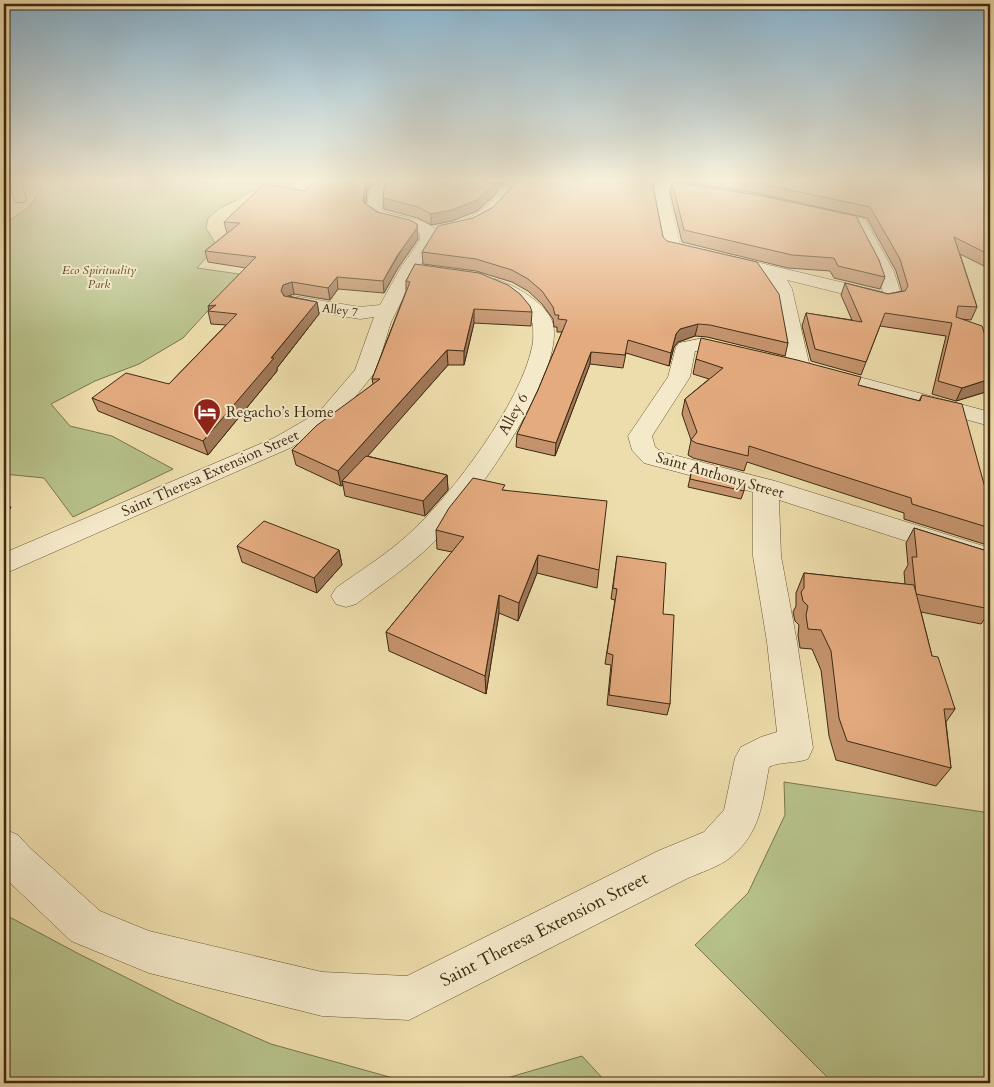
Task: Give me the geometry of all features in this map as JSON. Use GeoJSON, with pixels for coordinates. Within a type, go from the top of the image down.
{"type":"FeatureCollection","features":[{"type":"Feature","properties":{"kind":"street","name":"Saint Theresa Extension Street"},"geometry":{"type":"LineString","coordinates":[[4,564],[282,443],[327,417],[365,371],[381,322],[409,269],[428,240],[440,233]]}},
{"type":"Feature","properties":{"kind":"street"},"geometry":{"type":"LineString","coordinates":[[669,233],[672,247],[884,298],[894,297],[889,281],[864,233]]}},
{"type":"Feature","properties":{"kind":"street"},"geometry":{"type":"LineString","coordinates":[[409,269],[435,273]]}},
{"type":"Feature","properties":{"kind":"street"},"geometry":{"type":"LineString","coordinates":[[772,271],[783,289],[790,365],[990,419]]}},
{"type":"Feature","properties":{"kind":"street","name":"Alley 6"},"geometry":{"type":"LineString","coordinates":[[346,596],[422,538],[482,467],[519,407],[542,356],[543,324],[530,305],[515,292],[478,280]]}},
{"type":"Feature","properties":{"kind":"street","name":"Alley 7"},"geometry":{"type":"LineString","coordinates":[[294,302],[360,313],[387,310]]}},
{"type":"Feature","properties":{"kind":"street","name":"Saint Anthony Street"},"geometry":{"type":"LineString","coordinates":[[753,356],[707,345],[695,344],[686,348],[679,377],[640,436],[644,450],[653,458],[766,487],[990,558]]}},
{"type":"Feature","properties":{"kind":"street","name":"Saint Theresa Extension Street"},"geometry":{"type":"LineString","coordinates":[[4,848],[16,862],[86,926],[149,952],[322,994],[409,998],[717,845],[741,819],[753,758],[774,748],[796,748],[782,642],[767,556],[766,487]]}},
{"type":"Feature","properties":{"kind":"green space","name":"Eco Spirituality Park"},"geometry":{"type":"Polygon","coordinates":[[[4,233],[209,233],[217,246],[197,268],[239,274],[183,338],[139,364],[95,381],[51,404],[70,426],[112,436],[173,469],[73,517],[44,478],[4,474],[4,233]]]}},
{"type":"Feature","properties":{"kind":"green space"},"geometry":{"type":"Polygon","coordinates":[[[784,782],[990,813],[990,1083],[833,1083],[695,945],[748,893],[785,815],[784,782]]]}},
{"type":"Feature","properties":{"kind":"green space"},"geometry":{"type":"Polygon","coordinates":[[[4,914],[177,1003],[271,1044],[393,1078],[490,1083],[4,1083],[4,914]]]}},
{"type":"Feature","properties":{"kind":"green space"},"geometry":{"type":"Polygon","coordinates":[[[582,1056],[607,1083],[490,1083],[582,1056]]]}},
{"type":"Feature","properties":{"kind":"building"},"geometry":{"type":"Polygon","coordinates":[[[228,233],[414,233],[397,256],[383,281],[337,277],[328,288],[292,282],[283,285],[281,291],[284,296],[317,302],[271,358],[274,358],[203,441],[92,398],[126,373],[169,384],[237,314],[208,311],[216,305],[208,306],[256,257],[205,251],[228,233]]]}},
{"type":"Feature","properties":{"kind":"building"},"geometry":{"type":"Polygon","coordinates":[[[434,233],[662,233],[667,241],[757,262],[779,294],[788,343],[710,325],[698,324],[680,329],[676,334],[671,353],[628,340],[625,355],[591,352],[556,443],[517,434],[538,390],[567,320],[558,319],[559,315],[555,315],[553,307],[542,291],[528,279],[512,270],[476,259],[422,252],[434,233]]]}},
{"type":"Feature","properties":{"kind":"building"},"geometry":{"type":"Polygon","coordinates":[[[696,233],[865,233],[879,260],[885,277],[838,266],[834,258],[792,255],[696,233]]]}},
{"type":"Feature","properties":{"kind":"building"},"geometry":{"type":"Polygon","coordinates":[[[885,233],[990,233],[990,255],[954,237],[977,307],[958,306],[956,317],[982,326],[990,351],[990,379],[962,388],[938,381],[952,323],[885,313],[866,362],[815,349],[806,313],[862,322],[845,283],[888,294],[905,291],[908,286],[900,259],[885,233]]]}},
{"type":"Feature","properties":{"kind":"building"},"geometry":{"type":"Polygon","coordinates":[[[415,264],[479,273],[508,285],[520,294],[530,306],[532,312],[474,309],[464,351],[447,350],[338,471],[292,450],[316,426],[380,379],[372,379],[410,282],[406,281],[415,264]]]}},
{"type":"Feature","properties":{"kind":"building"},"geometry":{"type":"Polygon","coordinates":[[[701,338],[861,377],[858,385],[920,401],[922,395],[962,404],[990,506],[990,528],[912,504],[911,498],[749,446],[748,456],[696,443],[691,440],[697,432],[685,399],[723,368],[696,359],[701,338]]]}},
{"type":"Feature","properties":{"kind":"building"},"geometry":{"type":"Polygon","coordinates":[[[366,456],[447,475],[423,501],[342,481],[366,456]]]}},
{"type":"Feature","properties":{"kind":"building"},"geometry":{"type":"Polygon","coordinates":[[[692,469],[745,483],[744,491],[690,479],[692,469]]]}},
{"type":"Feature","properties":{"kind":"building"},"geometry":{"type":"Polygon","coordinates":[[[473,478],[505,485],[502,490],[607,501],[599,570],[538,555],[519,603],[499,595],[485,676],[386,632],[464,537],[436,530],[449,508],[473,478]]]}},
{"type":"Feature","properties":{"kind":"building"},"geometry":{"type":"Polygon","coordinates":[[[264,521],[339,550],[314,578],[237,546],[264,521]]]}},
{"type":"Feature","properties":{"kind":"building"},"geometry":{"type":"Polygon","coordinates":[[[914,528],[990,552],[990,609],[916,594],[912,557],[917,557],[914,528]]]}},
{"type":"Feature","properties":{"kind":"building"},"geometry":{"type":"Polygon","coordinates":[[[617,556],[666,563],[663,614],[674,615],[670,704],[609,695],[613,655],[607,653],[617,589],[613,588],[617,556]]]}},
{"type":"Feature","properties":{"kind":"building"},"geometry":{"type":"Polygon","coordinates":[[[804,573],[914,585],[932,656],[938,657],[955,709],[944,709],[951,768],[847,741],[839,718],[831,651],[821,630],[808,629],[806,615],[808,606],[803,601],[801,592],[804,588],[804,573]]]}},
{"type":"Feature","properties":{"kind":"place","name":"Regacho’s Home"},"geometry":{"type":"Point","coordinates":[207,436]}}]}
